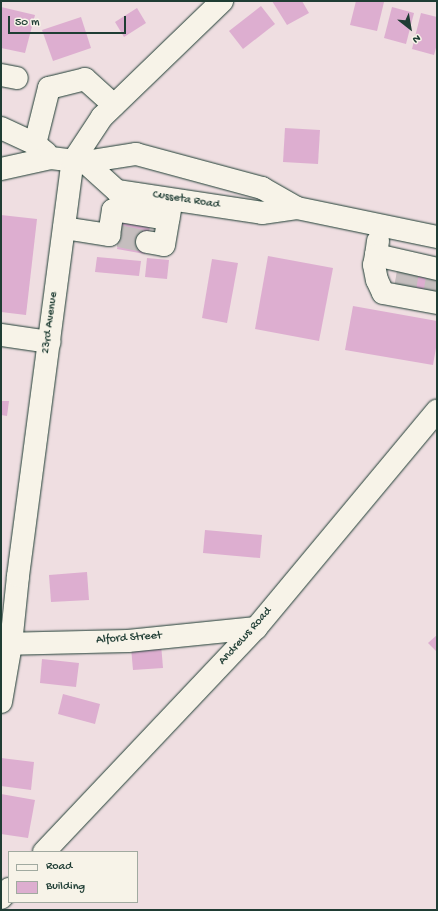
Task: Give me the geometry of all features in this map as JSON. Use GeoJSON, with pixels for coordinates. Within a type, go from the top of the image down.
{"type":"FeatureCollection","features":[{"type":"Feature","properties":{"kind":"street","name":"23rd Avenue"},"geometry":{"type":"LineString","coordinates":[[1,702],[6,644],[9,574],[49,342],[64,228],[79,162],[102,117],[222,1]]}},
{"type":"Feature","properties":{"kind":"street"},"geometry":{"type":"LineString","coordinates":[[35,144],[49,88],[85,79],[114,105]]}},
{"type":"Feature","properties":{"kind":"street"},"geometry":{"type":"LineString","coordinates":[[1,128],[35,144],[51,158]]}},
{"type":"Feature","properties":{"kind":"street","name":"Cusseta Road"},"geometry":{"type":"LineString","coordinates":[[1,169],[51,158],[79,162],[136,154],[262,188],[297,208],[437,237]]}},
{"type":"Feature","properties":{"kind":"street","name":"Cusseta Road"},"geometry":{"type":"LineString","coordinates":[[79,162],[160,224],[297,208]]}},
{"type":"Feature","properties":{"kind":"street"},"geometry":{"type":"LineString","coordinates":[[64,228],[115,229],[113,210],[160,224]]}},
{"type":"Feature","properties":{"kind":"street"},"geometry":{"type":"LineString","coordinates":[[380,225],[374,265],[376,280],[383,293],[406,280],[437,269]]}},
{"type":"Feature","properties":{"kind":"street"},"geometry":{"type":"LineString","coordinates":[[376,255],[406,280],[435,300]]}},
{"type":"Feature","properties":{"kind":"street"},"geometry":{"type":"LineString","coordinates":[[1,335],[49,342]]}},
{"type":"Feature","properties":{"kind":"street","name":"Andrews Road"},"geometry":{"type":"LineString","coordinates":[[45,851],[256,628],[435,418]]}},
{"type":"Feature","properties":{"kind":"street","name":"Alford Street"},"geometry":{"type":"LineString","coordinates":[[6,644],[128,641],[256,628]]}},
{"type":"Feature","properties":{"kind":"street"},"geometry":{"type":"LineString","coordinates":[[1,898],[8,890]]}},
{"type":"Feature","properties":{"kind":"building"},"geometry":{"type":"Polygon","coordinates":[[[272,1],[302,1],[309,13],[287,25],[272,1]]]}},
{"type":"Feature","properties":{"kind":"building"},"geometry":{"type":"Polygon","coordinates":[[[356,1],[384,2],[377,31],[350,25],[356,1]]]}},
{"type":"Feature","properties":{"kind":"building"},"geometry":{"type":"Polygon","coordinates":[[[261,6],[275,24],[243,49],[229,31],[261,6]]]}},
{"type":"Feature","properties":{"kind":"building"},"geometry":{"type":"Polygon","coordinates":[[[1,7],[35,15],[25,53],[1,48],[1,7]]]}},
{"type":"Feature","properties":{"kind":"building"},"geometry":{"type":"Polygon","coordinates":[[[392,7],[414,13],[406,44],[384,38],[392,7]]]}},
{"type":"Feature","properties":{"kind":"building"},"geometry":{"type":"Polygon","coordinates":[[[137,8],[146,23],[124,37],[115,22],[137,8]]]}},
{"type":"Feature","properties":{"kind":"building"},"geometry":{"type":"Polygon","coordinates":[[[421,13],[437,17],[437,44],[434,55],[412,49],[421,13]]]}},
{"type":"Feature","properties":{"kind":"building"},"geometry":{"type":"Polygon","coordinates":[[[81,17],[91,48],[53,61],[42,30],[81,17]]]}},
{"type":"Feature","properties":{"kind":"building"},"geometry":{"type":"Polygon","coordinates":[[[285,128],[320,130],[318,164],[283,162],[285,128]]]}},
{"type":"Feature","properties":{"kind":"building"},"geometry":{"type":"Polygon","coordinates":[[[1,215],[37,219],[26,315],[1,312],[1,215]]]}},
{"type":"Feature","properties":{"kind":"building"},"geometry":{"type":"Polygon","coordinates":[[[123,216],[151,221],[145,254],[117,249],[123,216]]]}},
{"type":"Feature","properties":{"kind":"building"},"geometry":{"type":"Polygon","coordinates":[[[268,256],[333,268],[319,341],[255,329],[268,256]]]}},
{"type":"Feature","properties":{"kind":"building"},"geometry":{"type":"Polygon","coordinates":[[[97,257],[141,261],[139,276],[95,272],[97,257]]]}},
{"type":"Feature","properties":{"kind":"building"},"geometry":{"type":"Polygon","coordinates":[[[147,258],[169,260],[167,279],[145,277],[147,258]]]}},
{"type":"Feature","properties":{"kind":"building"},"geometry":{"type":"Polygon","coordinates":[[[212,259],[238,263],[227,323],[202,318],[212,259]]]}},
{"type":"Feature","properties":{"kind":"building"},"geometry":{"type":"Polygon","coordinates":[[[398,269],[437,277],[437,296],[394,288],[398,269]]]}},
{"type":"Feature","properties":{"kind":"building"},"geometry":{"type":"Polygon","coordinates":[[[353,306],[437,321],[437,342],[433,365],[345,350],[353,306]]]}},
{"type":"Feature","properties":{"kind":"building"},"geometry":{"type":"Polygon","coordinates":[[[1,401],[9,401],[7,416],[1,415],[1,401]]]}},
{"type":"Feature","properties":{"kind":"building"},"geometry":{"type":"Polygon","coordinates":[[[205,530],[262,535],[260,558],[203,553],[205,530]]]}},
{"type":"Feature","properties":{"kind":"building"},"geometry":{"type":"Polygon","coordinates":[[[87,572],[89,600],[51,602],[49,575],[87,572]]]}},
{"type":"Feature","properties":{"kind":"building"},"geometry":{"type":"Polygon","coordinates":[[[437,635],[437,652],[428,643],[437,635]]]}},
{"type":"Feature","properties":{"kind":"building"},"geometry":{"type":"Polygon","coordinates":[[[161,644],[163,668],[133,670],[131,647],[161,644]]]}},
{"type":"Feature","properties":{"kind":"building"},"geometry":{"type":"Polygon","coordinates":[[[42,659],[79,663],[76,687],[40,683],[42,659]]]}},
{"type":"Feature","properties":{"kind":"building"},"geometry":{"type":"Polygon","coordinates":[[[63,694],[100,704],[95,724],[58,714],[63,694]]]}},
{"type":"Feature","properties":{"kind":"building"},"geometry":{"type":"Polygon","coordinates":[[[1,758],[34,762],[31,790],[1,786],[1,758]]]}},
{"type":"Feature","properties":{"kind":"building"},"geometry":{"type":"Polygon","coordinates":[[[1,794],[35,800],[28,838],[1,834],[1,794]]]}},
{"type":"Feature","properties":{"kind":"tunnel"},"geometry":{"type":"LineString","coordinates":[[119,236],[147,242]]}},
{"type":"Feature","properties":{"kind":"tunnel"},"geometry":{"type":"LineString","coordinates":[[405,290],[408,271]]}},
{"type":"Feature","properties":{"kind":"tunnel"},"geometry":{"type":"LineString","coordinates":[[434,295],[437,278]]}}]}
